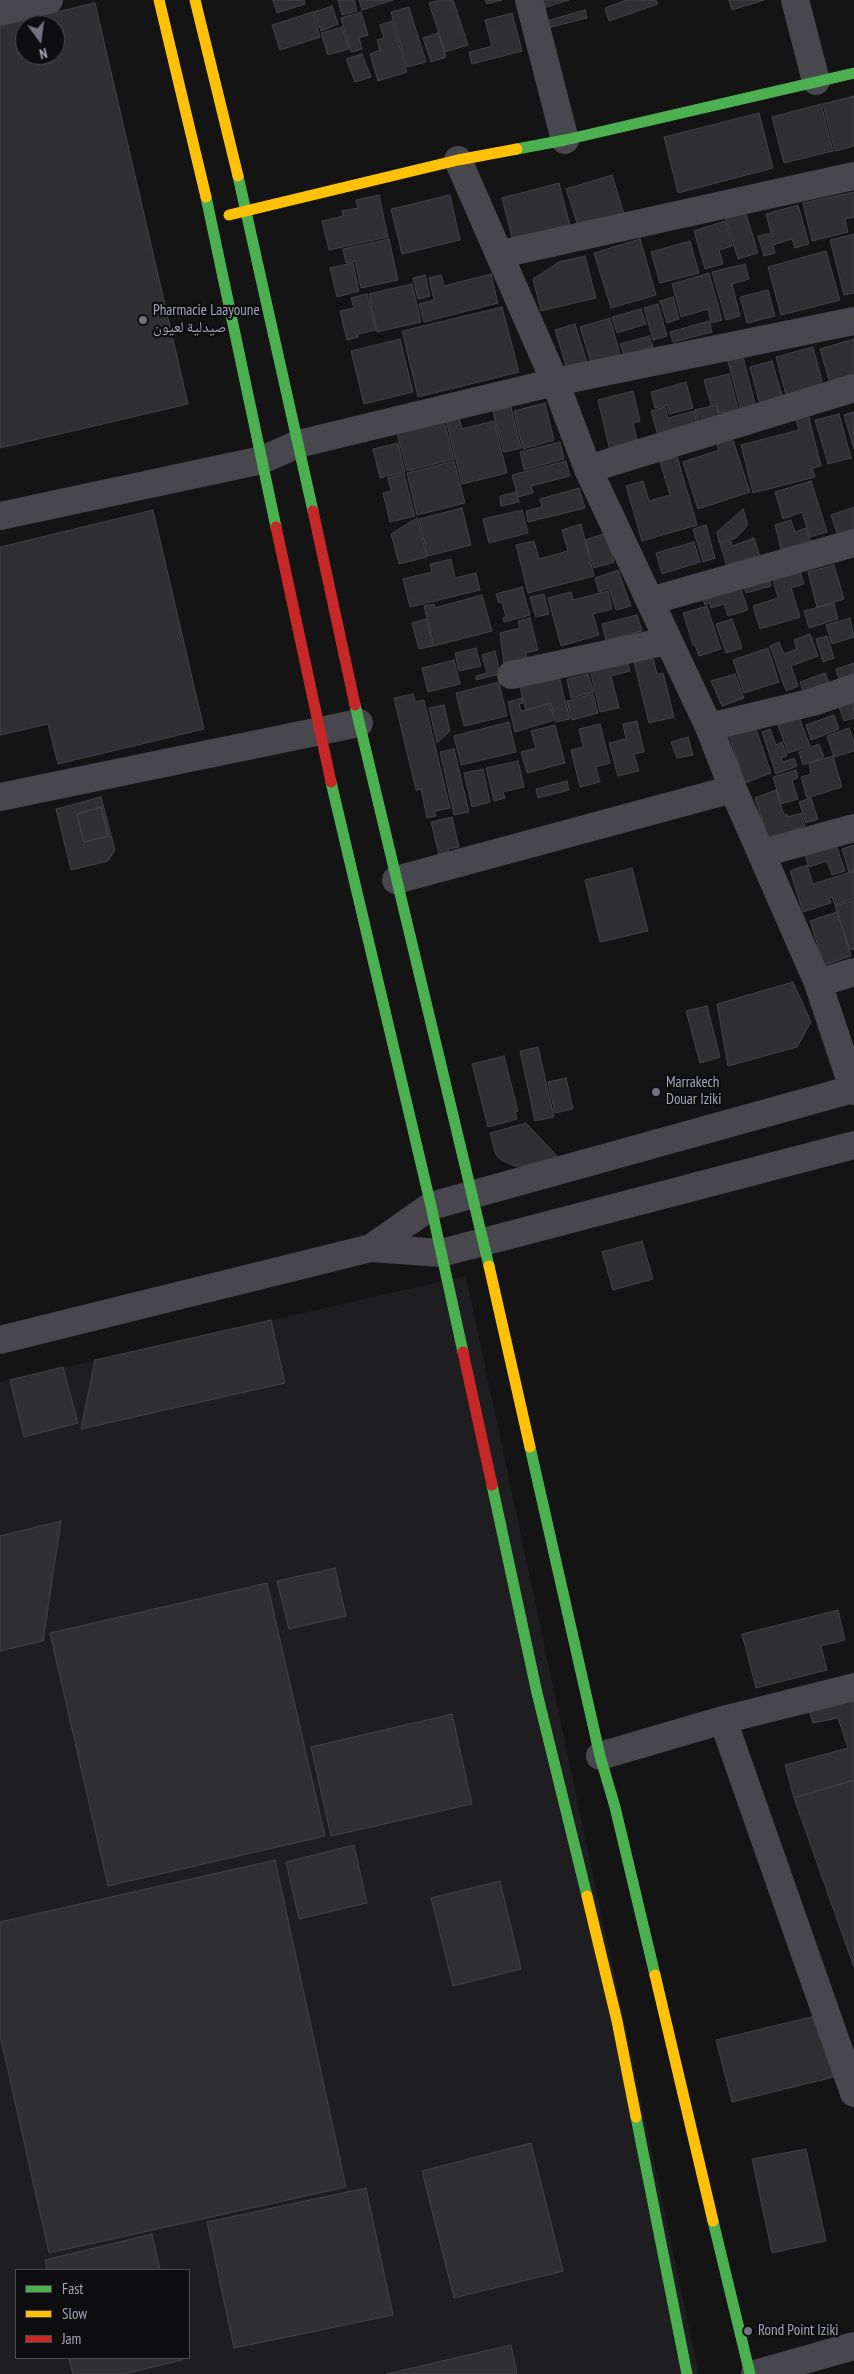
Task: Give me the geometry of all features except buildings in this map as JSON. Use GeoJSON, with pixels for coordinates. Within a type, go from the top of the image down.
{"type":"FeatureCollection","features":[{"type":"Feature","properties":{"kind":"street"},"geometry":{"type":"LineString","coordinates":[[0,12],[49,0]]}},
{"type":"Feature","properties":{"kind":"street"},"geometry":{"type":"LineString","coordinates":[[159,0],[211,220],[319,732],[431,1206],[537,1693],[617,2022],[687,2374]]}},
{"type":"Feature","properties":{"kind":"street"},"geometry":{"type":"LineString","coordinates":[[196,0],[247,211],[359,723],[484,1243],[600,1756],[617,1817],[750,2374]]}},
{"type":"Feature","properties":{"kind":"street"},"geometry":{"type":"LineString","coordinates":[[529,0],[565,140]]}},
{"type":"Feature","properties":{"kind":"street"},"geometry":{"type":"LineString","coordinates":[[795,0],[816,81]]}},
{"type":"Feature","properties":{"kind":"street"},"geometry":{"type":"LineString","coordinates":[[211,220],[458,160],[565,140],[854,72]]}},
{"type":"Feature","properties":{"kind":"street"},"geometry":{"type":"LineString","coordinates":[[371,1248],[431,1206],[854,1090],[818,984],[763,854],[733,789],[709,727],[667,641],[588,468],[555,382],[501,254],[458,160]]}},
{"type":"Feature","properties":{"kind":"street"},"geometry":{"type":"LineString","coordinates":[[501,254],[854,176]]}},
{"type":"Feature","properties":{"kind":"street"},"geometry":{"type":"LineString","coordinates":[[0,516],[262,460],[298,444],[555,382],[854,321]]}},
{"type":"Feature","properties":{"kind":"street"},"geometry":{"type":"LineString","coordinates":[[588,468],[854,388]]}},
{"type":"Feature","properties":{"kind":"street"},"geometry":{"type":"LineString","coordinates":[[650,601],[854,543]]}},
{"type":"Feature","properties":{"kind":"street"},"geometry":{"type":"LineString","coordinates":[[511,675],[667,641]]}},
{"type":"Feature","properties":{"kind":"street"},"geometry":{"type":"LineString","coordinates":[[709,727],[813,702],[854,688]]}},
{"type":"Feature","properties":{"kind":"street"},"geometry":{"type":"LineString","coordinates":[[0,797],[359,723]]}},
{"type":"Feature","properties":{"kind":"street"},"geometry":{"type":"LineString","coordinates":[[396,880],[733,789]]}},
{"type":"Feature","properties":{"kind":"street"},"geometry":{"type":"LineString","coordinates":[[763,854],[854,828]]}},
{"type":"Feature","properties":{"kind":"street"},"geometry":{"type":"LineString","coordinates":[[818,984],[854,972]]}},
{"type":"Feature","properties":{"kind":"street"},"geometry":{"type":"LineString","coordinates":[[0,1340],[371,1248],[441,1254],[854,1145]]}},
{"type":"Feature","properties":{"kind":"street"},"geometry":{"type":"LineString","coordinates":[[600,1756],[723,1720],[854,1687]]}},
{"type":"Feature","properties":{"kind":"street"},"geometry":{"type":"LineString","coordinates":[[723,1720],[854,2093]]}},
{"type":"Feature","properties":{"kind":"street"},"geometry":{"type":"LineString","coordinates":[[755,2374],[854,2346]]}},
{"type":"Feature","properties":{"kind":"shaded area"},"geometry":{"type":"Polygon","coordinates":[[[466,1276],[699,2374],[0,2374],[0,1382],[466,1276]]]}},
{"type":"Feature","properties":{"kind":"traffic: fast"},"geometry":{"type":"LineString","coordinates":[[517,149],[565,140],[854,73]]}},
{"type":"Feature","properties":{"kind":"traffic: fast"},"geometry":{"type":"LineString","coordinates":[[238,176],[313,511]]}},
{"type":"Feature","properties":{"kind":"traffic: fast"},"geometry":{"type":"LineString","coordinates":[[206,197],[276,527]]}},
{"type":"Feature","properties":{"kind":"traffic: fast"},"geometry":{"type":"LineString","coordinates":[[355,705],[489,1266]]}},
{"type":"Feature","properties":{"kind":"traffic: fast"},"geometry":{"type":"LineString","coordinates":[[331,782],[431,1206],[463,1352]]}},
{"type":"Feature","properties":{"kind":"traffic: fast"},"geometry":{"type":"LineString","coordinates":[[530,1447],[600,1756],[615,1807],[655,1975]]}},
{"type":"Feature","properties":{"kind":"traffic: fast"},"geometry":{"type":"LineString","coordinates":[[492,1485],[537,1693],[587,1896]]}},
{"type":"Feature","properties":{"kind":"traffic: fast"},"geometry":{"type":"LineString","coordinates":[[636,2117],[687,2374]]}},
{"type":"Feature","properties":{"kind":"traffic: fast"},"geometry":{"type":"LineString","coordinates":[[713,2221],[750,2374]]}},
{"type":"Feature","properties":{"kind":"traffic: slow"},"geometry":{"type":"LineString","coordinates":[[159,0],[206,197]]}},
{"type":"Feature","properties":{"kind":"traffic: slow"},"geometry":{"type":"LineString","coordinates":[[195,0],[238,176]]}},
{"type":"Feature","properties":{"kind":"traffic: slow"},"geometry":{"type":"LineString","coordinates":[[229,215],[458,160],[517,149]]}},
{"type":"Feature","properties":{"kind":"traffic: slow"},"geometry":{"type":"LineString","coordinates":[[489,1266],[530,1447]]}},
{"type":"Feature","properties":{"kind":"traffic: slow"},"geometry":{"type":"LineString","coordinates":[[587,1896],[617,2021],[636,2117]]}},
{"type":"Feature","properties":{"kind":"traffic: slow"},"geometry":{"type":"LineString","coordinates":[[655,1975],[713,2221]]}},
{"type":"Feature","properties":{"kind":"traffic: jam"},"geometry":{"type":"LineString","coordinates":[[313,511],[355,705]]}},
{"type":"Feature","properties":{"kind":"traffic: jam"},"geometry":{"type":"LineString","coordinates":[[276,527],[331,782]]}},
{"type":"Feature","properties":{"kind":"traffic: jam"},"geometry":{"type":"LineString","coordinates":[[463,1352],[492,1485]]}},
{"type":"Feature","properties":{"kind":"place","name":"Pharmacie Laayoune صيدلية لعيون"},"geometry":{"type":"Point","coordinates":[143,320]}},
{"type":"Feature","properties":{"kind":"place","name":"Marrakech Douar Iziki"},"geometry":{"type":"Point","coordinates":[656,1092]}},
{"type":"Feature","properties":{"kind":"place","name":"Rond Point Iziki"},"geometry":{"type":"Point","coordinates":[748,2331]}}]}
